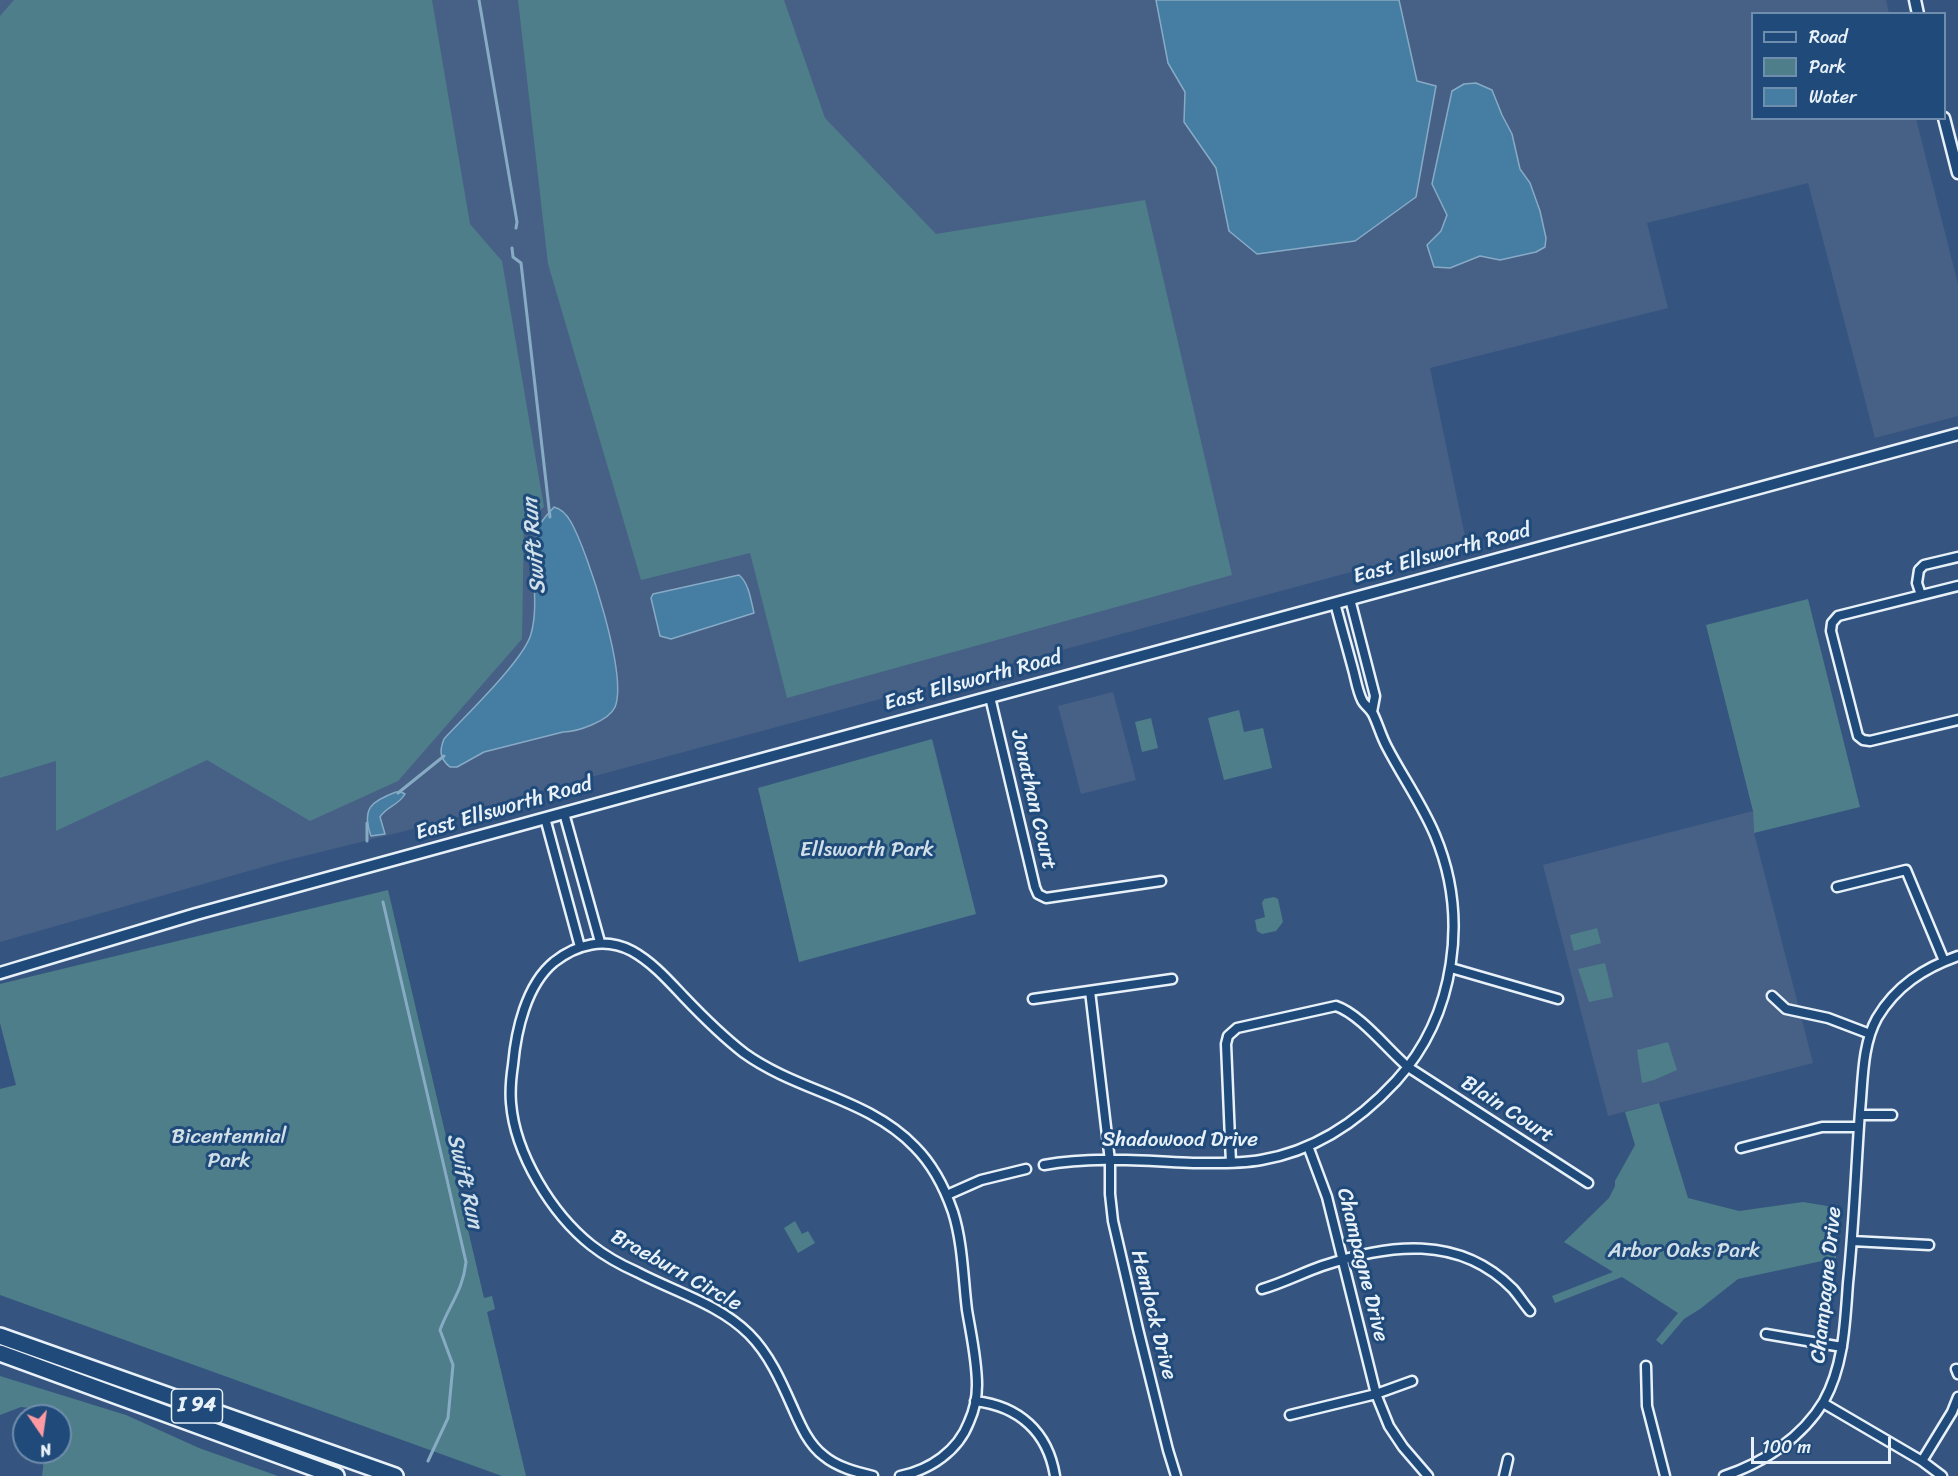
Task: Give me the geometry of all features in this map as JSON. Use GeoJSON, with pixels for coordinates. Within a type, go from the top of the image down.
{"type":"FeatureCollection","features":[{"type":"Feature","properties":{"kind":"highway","name":"I 94"},"geometry":{"type":"LineString","coordinates":[[0,1335],[395,1476]]}},
{"type":"Feature","properties":{"kind":"highway","name":"I 94"},"geometry":{"type":"LineString","coordinates":[[0,1353],[336,1476]]}},
{"type":"Feature","properties":{"kind":"main road"},"geometry":{"type":"LineString","coordinates":[[1945,120],[1958,173]]}},
{"type":"Feature","properties":{"kind":"main road","name":"East Ellsworth Road"},"geometry":{"type":"LineString","coordinates":[[0,973],[196,914],[544,818],[1958,434]]}},
{"type":"Feature","properties":{"kind":"street"},"geometry":{"type":"LineString","coordinates":[[1921,596],[1917,583],[1919,570],[1924,565],[1958,557]]}},
{"type":"Feature","properties":{"kind":"street"},"geometry":{"type":"LineString","coordinates":[[1958,586],[1838,616],[1832,623],[1831,631],[1858,736],[1863,740],[1870,741],[1958,720]]}},
{"type":"Feature","properties":{"kind":"street","name":"Shadowood Drive"},"geometry":{"type":"LineString","coordinates":[[1350,599],[1375,696],[1372,712]]}},
{"type":"Feature","properties":{"kind":"street","name":"Shadowood Drive"},"geometry":{"type":"LineString","coordinates":[[1044,1165],[1082,1160],[1232,1163],[1262,1160],[1308,1146],[1346,1126],[1387,1090],[1419,1051],[1438,1015],[1454,945],[1453,907],[1442,852],[1372,712],[1361,699],[1335,603]]}},
{"type":"Feature","properties":{"kind":"street","name":"Jonathan Court"},"geometry":{"type":"LineString","coordinates":[[990,697],[1038,894],[1046,898],[1161,881]]}},
{"type":"Feature","properties":{"kind":"street"},"geometry":{"type":"LineString","coordinates":[[564,813],[600,942]]}},
{"type":"Feature","properties":{"kind":"street"},"geometry":{"type":"LineString","coordinates":[[544,818],[580,947]]}},
{"type":"Feature","properties":{"kind":"street"},"geometry":{"type":"LineString","coordinates":[[1837,887],[1906,870],[1944,961]]}},
{"type":"Feature","properties":{"kind":"street","name":"Braeburn Circle"},"geometry":{"type":"LineString","coordinates":[[873,1476],[848,1470],[821,1454],[802,1428],[766,1355],[750,1335],[726,1314],[638,1273],[591,1245],[561,1216],[540,1185],[517,1135],[511,1105],[514,1052],[523,1015],[538,980],[551,964],[566,954],[580,947],[600,942],[631,951],[658,971],[742,1051],[769,1069],[809,1088],[860,1107],[887,1123],[914,1146],[933,1169],[954,1216],[961,1253],[976,1372],[975,1401],[970,1422],[947,1454],[921,1470],[900,1476]]}},
{"type":"Feature","properties":{"kind":"street","name":"Champagne Drive"},"geometry":{"type":"LineString","coordinates":[[1724,1476],[1745,1472],[1777,1451],[1798,1432],[1822,1403],[1837,1370],[1842,1347],[1864,1069],[1870,1034],[1877,1019],[1900,988],[1915,976],[1958,956]]}},
{"type":"Feature","properties":{"kind":"street"},"geometry":{"type":"LineString","coordinates":[[1450,968],[1558,999]]}},
{"type":"Feature","properties":{"kind":"street"},"geometry":{"type":"LineString","coordinates":[[1033,999],[1172,979]]}},
{"type":"Feature","properties":{"kind":"street","name":"Hemlock Drive"},"geometry":{"type":"LineString","coordinates":[[1090,991],[1110,1161],[1110,1194],[1118,1247],[1176,1476]]}},
{"type":"Feature","properties":{"kind":"street"},"geometry":{"type":"LineString","coordinates":[[1772,996],[1786,1009],[1828,1018],[1870,1034]]}},
{"type":"Feature","properties":{"kind":"street","name":"Blain Court"},"geometry":{"type":"LineString","coordinates":[[1232,1163],[1226,1044],[1228,1036],[1237,1028],[1323,1008],[1339,1007],[1386,1043],[1408,1067],[1588,1183]]}},
{"type":"Feature","properties":{"kind":"street"},"geometry":{"type":"LineString","coordinates":[[1860,1115],[1892,1115]]}},
{"type":"Feature","properties":{"kind":"street"},"geometry":{"type":"LineString","coordinates":[[1741,1148],[1822,1127],[1859,1127]]}},
{"type":"Feature","properties":{"kind":"street","name":"Champagne Drive"},"geometry":{"type":"LineString","coordinates":[[1308,1146],[1327,1197],[1376,1394],[1389,1426],[1403,1447],[1428,1476]]}},
{"type":"Feature","properties":{"kind":"street"},"geometry":{"type":"LineString","coordinates":[[946,1195],[981,1180],[1026,1169]]}},
{"type":"Feature","properties":{"kind":"street"},"geometry":{"type":"LineString","coordinates":[[1852,1241],[1929,1245]]}},
{"type":"Feature","properties":{"kind":"street"},"geometry":{"type":"LineString","coordinates":[[1262,1289],[1326,1265],[1404,1247],[1424,1248],[1451,1252],[1487,1269],[1504,1281],[1530,1311]]}},
{"type":"Feature","properties":{"kind":"street"},"geometry":{"type":"LineString","coordinates":[[1766,1334],[1842,1347]]}},
{"type":"Feature","properties":{"kind":"street"},"geometry":{"type":"LineString","coordinates":[[1646,1366],[1647,1406],[1665,1476]]}},
{"type":"Feature","properties":{"kind":"street"},"geometry":{"type":"LineString","coordinates":[[1290,1415],[1376,1394],[1412,1381]]}},
{"type":"Feature","properties":{"kind":"street"},"geometry":{"type":"LineString","coordinates":[[1922,1461],[1952,1412],[1958,1397]]}},
{"type":"Feature","properties":{"kind":"street"},"geometry":{"type":"LineString","coordinates":[[975,1401],[1000,1405],[1031,1425],[1047,1446],[1055,1476]]}},
{"type":"Feature","properties":{"kind":"street"},"geometry":{"type":"LineString","coordinates":[[1822,1403],[1922,1461],[1942,1476]]}},
{"type":"Feature","properties":{"kind":"street"},"geometry":{"type":"LineString","coordinates":[[1504,1476],[1508,1459]]}},
{"type":"Feature","properties":{"kind":"shaded area"},"geometry":{"type":"Polygon","coordinates":[[[0,0],[1886,0],[1889,12],[1751,12],[1751,120],[1916,120],[1958,284],[1958,416],[1875,438],[1808,183],[1647,223],[1668,308],[1430,368],[1466,541],[517,797],[469,814],[280,862],[0,942],[0,778],[81,753],[0,654],[0,0]]]}},
{"type":"Feature","properties":{"kind":"shaded area"},"geometry":{"type":"Polygon","coordinates":[[[1113,692],[1136,780],[1081,794],[1058,706],[1113,692]]]}},
{"type":"Feature","properties":{"kind":"shaded area"},"geometry":{"type":"Polygon","coordinates":[[[1753,811],[1754,833],[1813,1063],[1608,1116],[1543,865],[1753,811]]]}},
{"type":"Feature","properties":{"kind":"green space"},"geometry":{"type":"Polygon","coordinates":[[[14,0],[432,0],[470,224],[502,261],[544,507],[524,521],[522,639],[398,781],[310,821],[207,760],[56,831],[56,761],[0,778],[0,16],[14,0]]]}},
{"type":"Feature","properties":{"kind":"green space"},"geometry":{"type":"Polygon","coordinates":[[[518,0],[784,0],[825,118],[936,234],[1145,200],[1232,575],[787,698],[750,553],[641,580],[548,264],[518,0]]]}},
{"type":"Feature","properties":{"kind":"green space"},"geometry":{"type":"Polygon","coordinates":[[[1808,599],[1860,807],[1754,833],[1753,811],[1706,625],[1808,599]]]}},
{"type":"Feature","properties":{"kind":"green space"},"geometry":{"type":"Polygon","coordinates":[[[1239,710],[1244,732],[1263,728],[1272,768],[1224,780],[1208,718],[1239,710]]]}},
{"type":"Feature","properties":{"kind":"green space"},"geometry":{"type":"Polygon","coordinates":[[[1151,718],[1158,748],[1142,752],[1135,722],[1151,718]]]}},
{"type":"Feature","properties":{"kind":"green space","name":"Ellsworth Park"},"geometry":{"type":"Polygon","coordinates":[[[932,739],[976,914],[799,962],[758,788],[932,739]]]}},
{"type":"Feature","properties":{"kind":"green space","name":"Bicentennial Park"},"geometry":{"type":"Polygon","coordinates":[[[388,890],[484,1298],[492,1296],[495,1309],[487,1312],[526,1476],[502,1476],[0,1295],[0,1089],[16,1085],[0,1023],[0,984],[388,890]]]}},
{"type":"Feature","properties":{"kind":"green space"},"geometry":{"type":"Polygon","coordinates":[[[1274,897],[1278,899],[1283,922],[1276,931],[1262,934],[1257,931],[1255,920],[1265,917],[1262,903],[1264,899],[1274,897]]]}},
{"type":"Feature","properties":{"kind":"green space"},"geometry":{"type":"Polygon","coordinates":[[[1597,928],[1601,943],[1574,951],[1570,935],[1597,928]]]}},
{"type":"Feature","properties":{"kind":"green space"},"geometry":{"type":"Polygon","coordinates":[[[1605,963],[1613,997],[1589,1002],[1578,969],[1605,963]]]}},
{"type":"Feature","properties":{"kind":"green space"},"geometry":{"type":"Polygon","coordinates":[[[1668,1042],[1677,1070],[1642,1083],[1637,1050],[1668,1042]]]}},
{"type":"Feature","properties":{"kind":"green space","name":"Arbor Oaks Park"},"geometry":{"type":"Polygon","coordinates":[[[1659,1103],[1688,1198],[1739,1211],[1803,1202],[1839,1208],[1836,1258],[1738,1279],[1684,1319],[1662,1345],[1656,1340],[1678,1313],[1622,1277],[1555,1303],[1552,1296],[1613,1272],[1564,1242],[1609,1198],[1615,1181],[1635,1145],[1625,1112],[1659,1103]]]}},
{"type":"Feature","properties":{"kind":"green space"},"geometry":{"type":"Polygon","coordinates":[[[795,1221],[802,1234],[808,1231],[815,1243],[798,1253],[784,1228],[795,1221]]]}},
{"type":"Feature","properties":{"kind":"green space"},"geometry":{"type":"Polygon","coordinates":[[[0,1376],[126,1415],[199,1448],[278,1476],[42,1476],[44,1464],[72,1464],[72,1404],[12,1404],[12,1410],[0,1415],[0,1376]]]}},
{"type":"Feature","properties":{"kind":"water"},"geometry":{"type":"Polygon","coordinates":[[[1156,0],[1399,0],[1417,81],[1436,86],[1416,197],[1355,241],[1257,254],[1229,231],[1216,168],[1184,122],[1185,92],[1168,63],[1156,0]]]}},
{"type":"Feature","properties":{"kind":"water"},"geometry":{"type":"Polygon","coordinates":[[[1476,83],[1492,90],[1512,134],[1520,169],[1530,183],[1540,211],[1546,238],[1545,247],[1536,252],[1500,260],[1480,256],[1450,268],[1434,267],[1427,245],[1441,231],[1447,215],[1432,184],[1452,91],[1464,84],[1476,83]]]}},
{"type":"Feature","properties":{"kind":"water"},"geometry":{"type":"Polygon","coordinates":[[[554,507],[564,513],[571,522],[596,586],[616,669],[618,691],[615,707],[606,717],[584,728],[484,752],[457,767],[450,767],[441,754],[444,739],[506,673],[531,634],[535,607],[534,552],[536,539],[541,522],[554,507]]]}},
{"type":"Feature","properties":{"kind":"water"},"geometry":{"type":"Polygon","coordinates":[[[739,575],[747,587],[754,613],[671,639],[660,636],[651,598],[653,594],[739,575]]]}},
{"type":"Feature","properties":{"kind":"water"},"geometry":{"type":"Polygon","coordinates":[[[396,792],[405,794],[380,817],[385,834],[371,836],[367,819],[368,812],[375,802],[396,792]]]}},
{"type":"Feature","properties":{"kind":"waterway","name":"Swift Run"},"geometry":{"type":"LineString","coordinates":[[479,0],[517,222],[516,228]]}},
{"type":"Feature","properties":{"kind":"waterway","name":"Swift Run"},"geometry":{"type":"LineString","coordinates":[[512,248],[513,257],[521,263],[550,517]]}},
{"type":"Feature","properties":{"kind":"waterway","name":"Swift Run"},"geometry":{"type":"LineString","coordinates":[[398,793],[444,756]]}},
{"type":"Feature","properties":{"kind":"waterway","name":"Swift Run"},"geometry":{"type":"LineString","coordinates":[[367,823],[367,841]]}},
{"type":"Feature","properties":{"kind":"waterway","name":"Swift Run"},"geometry":{"type":"LineString","coordinates":[[383,902],[466,1262],[459,1290],[440,1330],[453,1365],[448,1418],[428,1461]]}}]}
